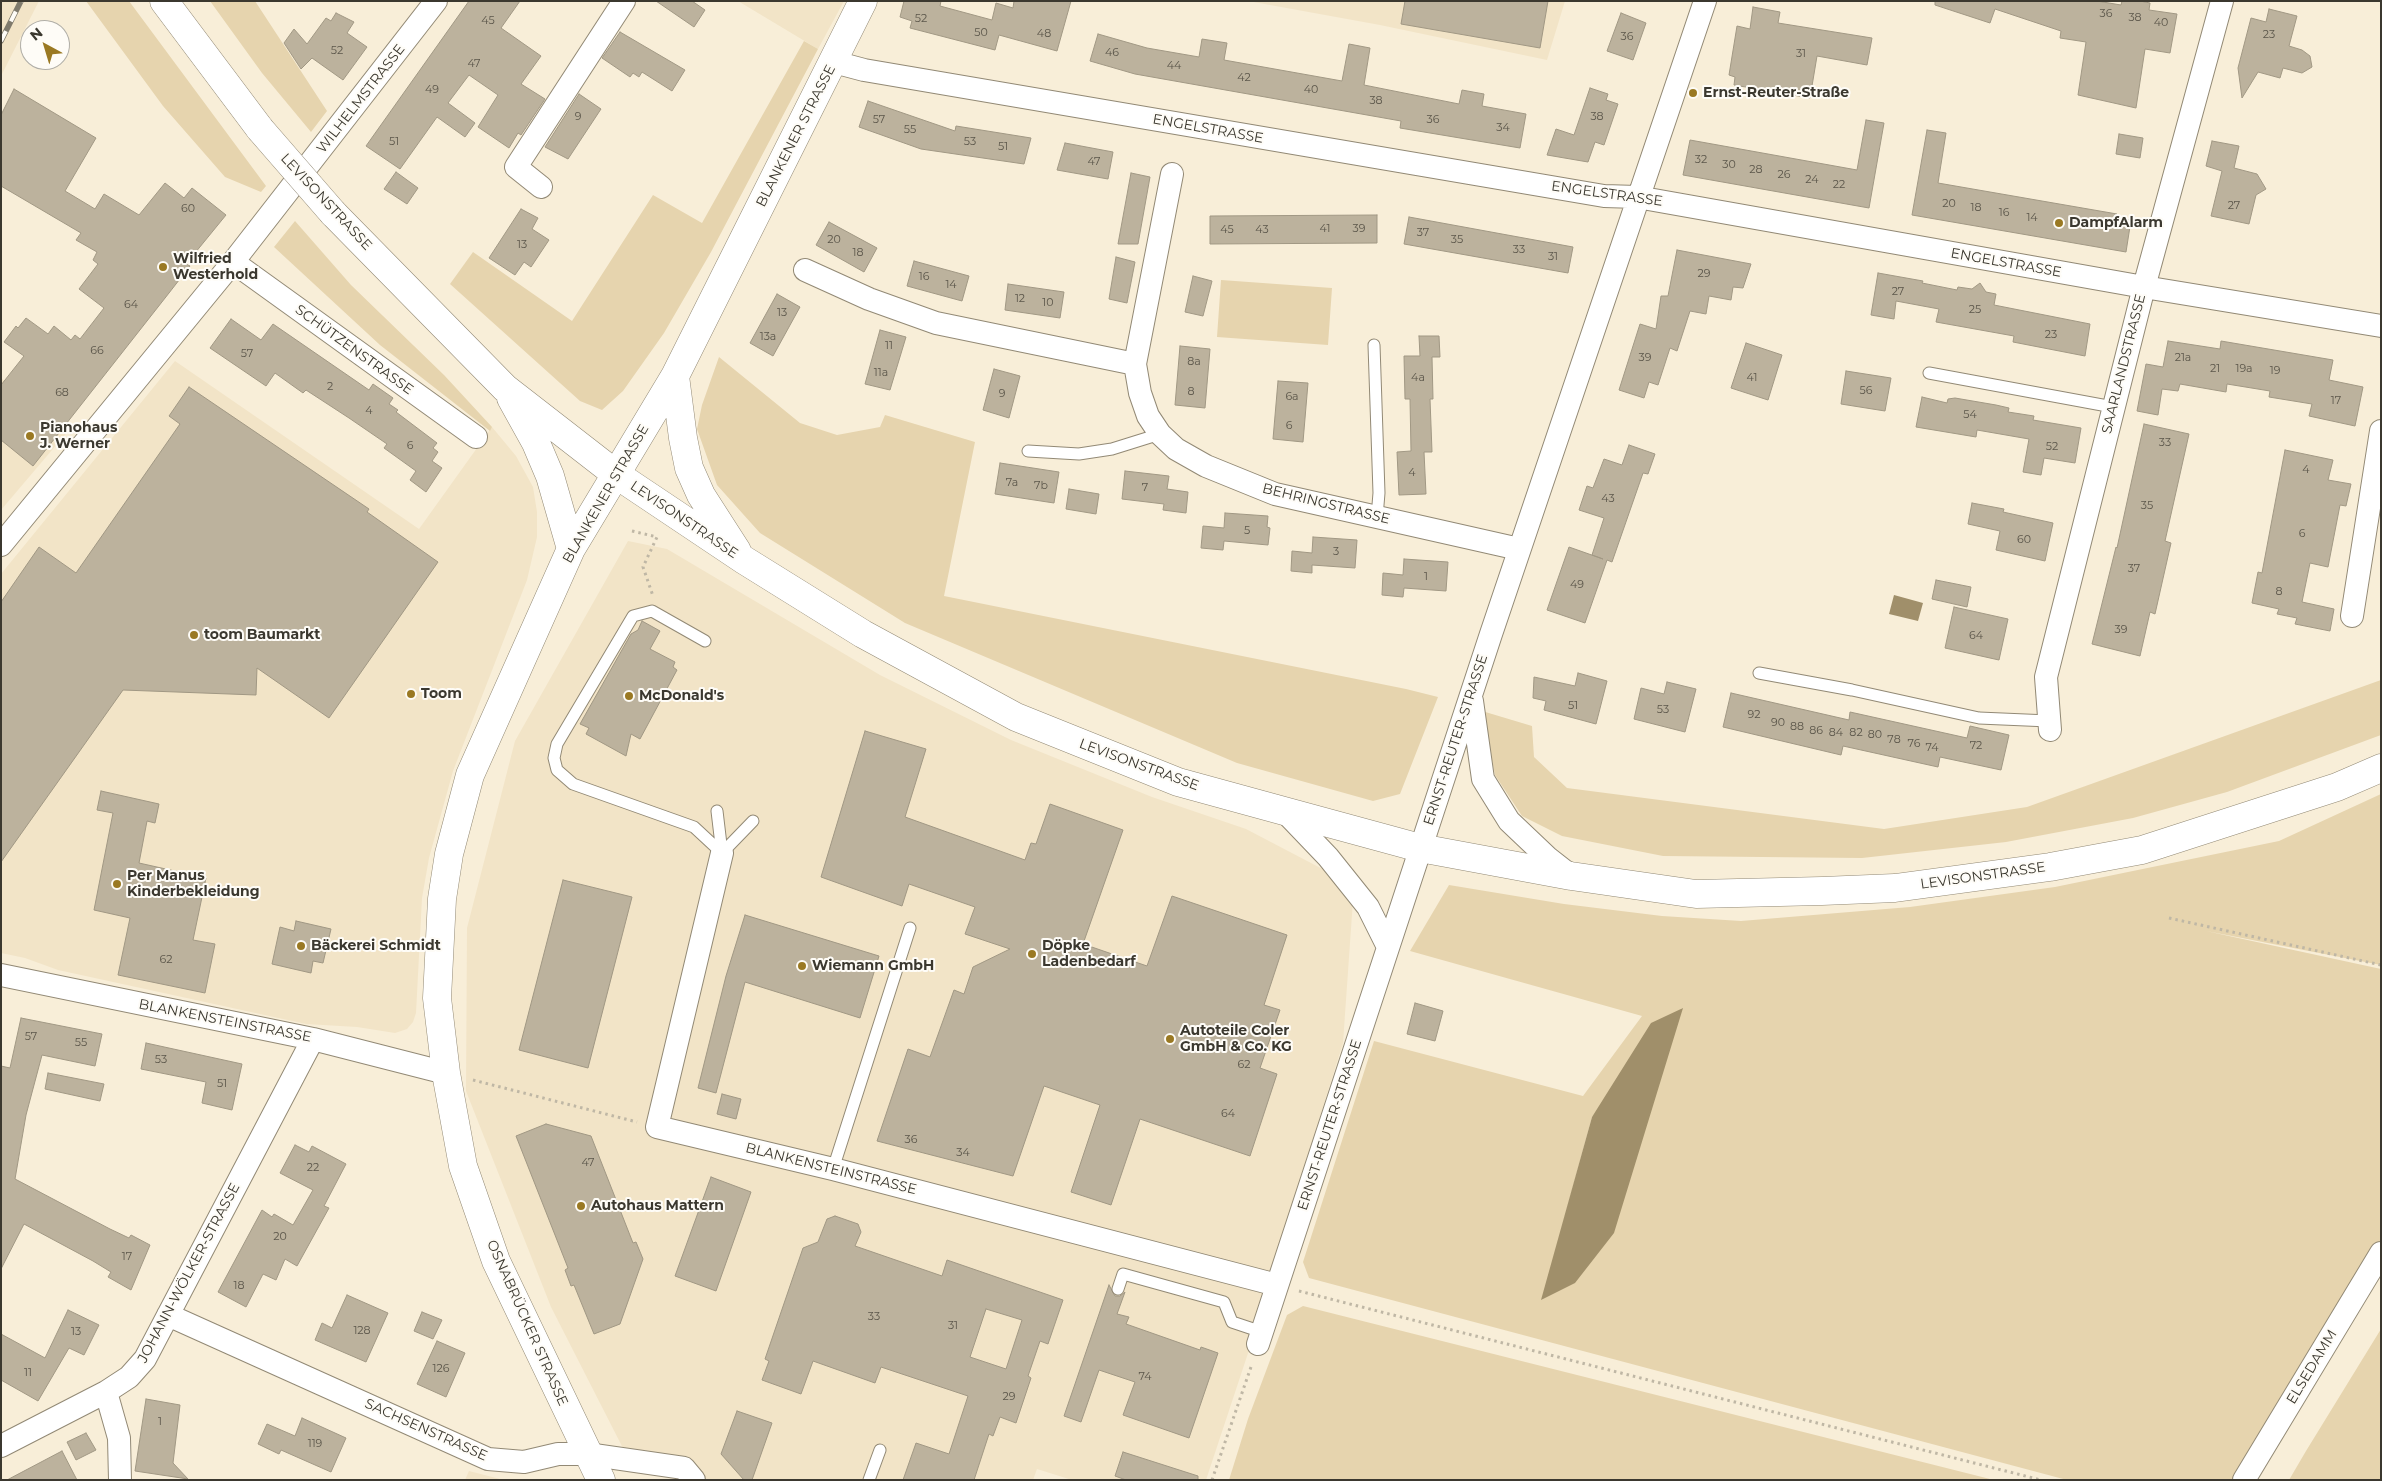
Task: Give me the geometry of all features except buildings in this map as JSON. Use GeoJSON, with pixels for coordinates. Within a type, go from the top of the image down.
{"type":"FeatureCollection","features":[{"type":"Feature","properties":{"kind":"main road","name":"LEVISONSTRASSE"},"geometry":{"type":"LineString","coordinates":[[164,1],[260,129],[334,213],[505,388],[617,475],[744,560],[863,634],[1016,717],[1178,782],[1420,848],[1571,876],[1696,894],[1822,892],[1904,887],[2050,867],[2142,850],[2337,786],[2381,768]]}},
{"type":"Feature","properties":{"kind":"main road","name":"BLANKENER STRASSE"},"geometry":{"type":"LineString","coordinates":[[446,1074],[437,998],[442,899],[449,854],[470,776],[572,549],[675,376],[863,1]]}},
{"type":"Feature","properties":{"kind":"main road","name":"LEVISONSTRASSE"},"geometry":{"type":"LineString","coordinates":[[675,376],[682,438],[689,468],[701,495],[744,560]]}},
{"type":"Feature","properties":{"kind":"main road","name":"LEVISONSTRASSE"},"geometry":{"type":"LineString","coordinates":[[505,388],[536,443],[550,476],[572,549]]}},
{"type":"Feature","properties":{"kind":"main road","name":"OSNABRÜCKER STRASSE"},"geometry":{"type":"LineString","coordinates":[[446,1074],[464,1166],[496,1261],[601,1480]]}},
{"type":"Feature","properties":{"kind":"street","name":"WILHELMSTRASSE"},"geometry":{"type":"LineString","coordinates":[[1,545],[233,262],[436,1]]}},
{"type":"Feature","properties":{"kind":"street"},"geometry":{"type":"LineString","coordinates":[[541,187],[516,166],[624,1]]}},
{"type":"Feature","properties":{"kind":"street","name":"ERNST-REUTER-STRASSE"},"geometry":{"type":"LineString","coordinates":[[1260,1338],[1519,549],[1705,1]]}},
{"type":"Feature","properties":{"kind":"street","name":"SAARLANDSTRASSE"},"geometry":{"type":"LineString","coordinates":[[2050,726],[2046,677],[2144,287],[2222,1]]}},
{"type":"Feature","properties":{"kind":"street","name":"ENGELSTRASSE"},"geometry":{"type":"LineString","coordinates":[[834,62],[864,70],[1584,193],[1637,197],[2144,287],[2381,326]]}},
{"type":"Feature","properties":{"kind":"street","name":"BEHRINGSTRASSE"},"geometry":{"type":"LineString","coordinates":[[1172,174],[1135,364],[1145,408],[1160,434],[1176,449],[1206,466],[1275,494],[1519,549]]}},
{"type":"Feature","properties":{"kind":"street","name":"SCHÜTZENSTRASSE"},"geometry":{"type":"LineString","coordinates":[[233,262],[476,437]]}},
{"type":"Feature","properties":{"kind":"street"},"geometry":{"type":"LineString","coordinates":[[805,270],[869,299],[936,323],[1135,364]]}},
{"type":"Feature","properties":{"kind":"street"},"geometry":{"type":"LineString","coordinates":[[2352,616],[2381,431]]}},
{"type":"Feature","properties":{"kind":"street","name":"LEVISONSTRASSE"},"geometry":{"type":"LineString","coordinates":[[1471,696],[1483,779],[1509,821],[1548,858],[1571,876]]}},
{"type":"Feature","properties":{"kind":"street"},"geometry":{"type":"LineString","coordinates":[[1284,811],[1328,857],[1368,907],[1388,947]]}},
{"type":"Feature","properties":{"kind":"street"},"geometry":{"type":"LineString","coordinates":[[657,1127],[722,854]]}},
{"type":"Feature","properties":{"kind":"street","name":"BLANKENSTEINSTRASSE"},"geometry":{"type":"LineString","coordinates":[[1,975],[313,1039],[446,1074]]}},
{"type":"Feature","properties":{"kind":"street","name":"JOHANN-WÖLKER-STRASSE"},"geometry":{"type":"LineString","coordinates":[[1,1446],[106,1392],[129,1377],[145,1359],[313,1039]]}},
{"type":"Feature","properties":{"kind":"street","name":"BLANKENSTEINSTRASSE"},"geometry":{"type":"LineString","coordinates":[[657,1127],[833,1169],[1276,1285]]}},
{"type":"Feature","properties":{"kind":"street","name":"ELSEDAMM"},"geometry":{"type":"LineString","coordinates":[[2244,1480],[2381,1254]]}},
{"type":"Feature","properties":{"kind":"street","name":"SACHSENSTRASSE"},"geometry":{"type":"LineString","coordinates":[[168,1315],[488,1459],[524,1462],[558,1454],[587,1454],[684,1468],[694,1480]]}},
{"type":"Feature","properties":{"kind":"street"},"geometry":{"type":"LineString","coordinates":[[106,1392],[119,1438],[120,1480]]}},
{"type":"Feature","properties":{"kind":"lane"},"geometry":{"type":"LineString","coordinates":[[1374,345],[1379,492],[1377,518]]}},
{"type":"Feature","properties":{"kind":"lane"},"geometry":{"type":"LineString","coordinates":[[1929,373],[2113,407]]}},
{"type":"Feature","properties":{"kind":"lane"},"geometry":{"type":"LineString","coordinates":[[1028,452],[1079,454],[1112,449],[1160,434]]}},
{"type":"Feature","properties":{"kind":"lane"},"geometry":{"type":"LineString","coordinates":[[705,641],[652,611],[633,616],[557,744],[554,758],[557,770],[563,778],[573,784],[694,827],[722,854]]}},
{"type":"Feature","properties":{"kind":"lane"},"geometry":{"type":"LineString","coordinates":[[1759,673],[1979,718],[2050,726]]}},
{"type":"Feature","properties":{"kind":"lane"},"geometry":{"type":"LineString","coordinates":[[717,811],[722,854]]}},
{"type":"Feature","properties":{"kind":"lane"},"geometry":{"type":"LineString","coordinates":[[722,854],[753,820]]}},
{"type":"Feature","properties":{"kind":"lane"},"geometry":{"type":"LineString","coordinates":[[833,1169],[910,928]]}},
{"type":"Feature","properties":{"kind":"lane"},"geometry":{"type":"LineString","coordinates":[[1118,1289],[1123,1274],[1224,1302],[1232,1322],[1260,1338]]}},
{"type":"Feature","properties":{"kind":"lane"},"geometry":{"type":"LineString","coordinates":[[869,1480],[880,1450]]}},
{"type":"Feature","properties":{"kind":"path"},"geometry":{"type":"LineString","coordinates":[[632,531],[657,537],[643,566],[662,616]]}},
{"type":"Feature","properties":{"kind":"path"},"geometry":{"type":"LineString","coordinates":[[2169,918],[2381,965]]}},
{"type":"Feature","properties":{"kind":"path"},"geometry":{"type":"LineString","coordinates":[[446,1074],[657,1127]]}},
{"type":"Feature","properties":{"kind":"path"},"geometry":{"type":"LineString","coordinates":[[1276,1285],[2041,1480]]}},
{"type":"Feature","properties":{"kind":"path"},"geometry":{"type":"LineString","coordinates":[[1212,1480],[1260,1338]]}},
{"type":"Feature","properties":{"kind":"shaded area"},"geometry":{"type":"Polygon","coordinates":[[[1,1],[39,1],[29,20],[20,20],[20,38],[1,76],[1,1]]]}},
{"type":"Feature","properties":{"kind":"shaded area"},"geometry":{"type":"Polygon","coordinates":[[[86,1],[129,1],[266,186],[261,192],[225,177],[163,106],[86,1]]]}},
{"type":"Feature","properties":{"kind":"shaded area"},"geometry":{"type":"Polygon","coordinates":[[[210,1],[255,1],[327,111],[311,132],[262,73],[210,1]]]}},
{"type":"Feature","properties":{"kind":"shaded area"},"geometry":{"type":"Polygon","coordinates":[[[738,1],[844,1],[818,49],[738,1]]]}},
{"type":"Feature","properties":{"kind":"shaded area"},"geometry":{"type":"Polygon","coordinates":[[[1248,1],[1565,1],[1547,60],[1380,25],[1248,1]]]}},
{"type":"Feature","properties":{"kind":"shaded area"},"geometry":{"type":"Polygon","coordinates":[[[804,41],[818,49],[711,252],[664,333],[623,391],[602,410],[580,401],[450,284],[473,252],[572,321],[653,195],[702,223],[804,41]]]}},
{"type":"Feature","properties":{"kind":"shaded area"},"geometry":{"type":"Polygon","coordinates":[[[295,221],[351,285],[444,375],[492,427],[490,431],[380,345],[274,247],[295,221]]]}},
{"type":"Feature","properties":{"kind":"shaded area"},"geometry":{"type":"Polygon","coordinates":[[[1221,280],[1332,288],[1328,345],[1217,337],[1221,280]]]}},
{"type":"Feature","properties":{"kind":"shaded area"},"geometry":{"type":"Polygon","coordinates":[[[719,357],[800,423],[837,435],[880,427],[885,415],[975,442],[944,596],[1438,697],[1400,794],[1373,801],[1237,763],[905,623],[760,533],[717,485],[697,429],[702,405],[719,357]]]}},
{"type":"Feature","properties":{"kind":"shaded area"},"geometry":{"type":"Polygon","coordinates":[[[175,361],[419,529],[492,427],[516,456],[533,487],[537,512],[537,537],[527,580],[453,771],[429,858],[422,898],[416,1013],[413,1022],[407,1029],[395,1033],[357,1027],[306,1024],[58,970],[25,958],[1,953],[1,574],[175,361]]]}},
{"type":"Feature","properties":{"kind":"shaded area"},"geometry":{"type":"Polygon","coordinates":[[[1,378],[69,430],[1,510],[1,378]]]}},
{"type":"Feature","properties":{"kind":"shaded area"},"geometry":{"type":"Polygon","coordinates":[[[628,541],[667,549],[880,675],[1011,740],[1152,797],[1246,829],[1332,874],[1353,900],[1343,1043],[1279,1248],[1258,1323],[1206,1480],[1072,1480],[1037,1469],[1033,1480],[699,1480],[629,1460],[551,1307],[466,1091],[467,928],[515,741],[628,541]]]}},
{"type":"Feature","properties":{"kind":"shaded area"},"geometry":{"type":"Polygon","coordinates":[[[1894,595],[1923,603],[1918,621],[1889,614],[1894,595]]]}},
{"type":"Feature","properties":{"kind":"shaded area"},"geometry":{"type":"Polygon","coordinates":[[[2381,680],[2381,735],[2227,792],[2133,818],[2006,842],[1862,858],[1663,856],[1562,836],[1522,816],[1495,775],[1482,711],[1532,726],[1534,757],[1567,788],[1884,829],[2027,807],[2381,680]]]}},
{"type":"Feature","properties":{"kind":"shaded area"},"geometry":{"type":"Polygon","coordinates":[[[2381,794],[2381,965],[2206,931],[2381,969],[2381,1250],[2237,1480],[2067,1480],[1309,1278],[1303,1262],[1374,1041],[1583,1096],[1642,1016],[1410,951],[1449,885],[1564,904],[1662,916],[1741,921],[1910,907],[2055,887],[2279,841],[2381,794]],[[1682,1008],[1592,1117],[1542,1300],[1643,1131],[1682,1008]]]}},
{"type":"Feature","properties":{"kind":"shaded area"},"geometry":{"type":"Polygon","coordinates":[[[1683,1008],[1614,1233],[1575,1283],[1541,1300],[1592,1117],[1651,1023],[1683,1008]]]}},
{"type":"Feature","properties":{"kind":"shaded area"},"geometry":{"type":"Polygon","coordinates":[[[1303,1306],[1994,1480],[1229,1480],[1248,1419],[1287,1315],[1303,1306]]]}},
{"type":"Feature","properties":{"kind":"shaded area"},"geometry":{"type":"Polygon","coordinates":[[[2381,1329],[2381,1480],[2289,1480],[2306,1451],[2381,1329]]]}},
{"type":"Feature","properties":{"kind":"shaded area"},"geometry":{"type":"Polygon","coordinates":[[[469,1471],[500,1479],[502,1480],[465,1480],[469,1471]]]}},
{"type":"Feature","properties":{"kind":"railway"},"geometry":{"type":"LineString","coordinates":[[1,41],[21,1]]}},
{"type":"Feature","properties":{"kind":"place","name":"Ernst-Reuter-Straße"},"geometry":{"type":"Point","coordinates":[1693,93]}},
{"type":"Feature","properties":{"kind":"place","name":"DampfAlarm"},"geometry":{"type":"Point","coordinates":[2059,223]}},
{"type":"Feature","properties":{"kind":"place","name":"Wilfried Westerhold"},"geometry":{"type":"Point","coordinates":[163,267]}},
{"type":"Feature","properties":{"kind":"place","name":"Pianohaus J. Werner"},"geometry":{"type":"Point","coordinates":[30,436]}},
{"type":"Feature","properties":{"kind":"place","name":"toom Baumarkt"},"geometry":{"type":"Point","coordinates":[194,635]}},
{"type":"Feature","properties":{"kind":"place","name":"Toom"},"geometry":{"type":"Point","coordinates":[411,694]}},
{"type":"Feature","properties":{"kind":"place","name":"McDonald's"},"geometry":{"type":"Point","coordinates":[629,696]}},
{"type":"Feature","properties":{"kind":"place","name":"Per Manus Kinderbekleidung"},"geometry":{"type":"Point","coordinates":[117,884]}},
{"type":"Feature","properties":{"kind":"place","name":"Bäckerei Schmidt"},"geometry":{"type":"Point","coordinates":[301,946]}},
{"type":"Feature","properties":{"kind":"place","name":"Döpke Ladenbedarf"},"geometry":{"type":"Point","coordinates":[1032,954]}},
{"type":"Feature","properties":{"kind":"place","name":"Wiemann GmbH"},"geometry":{"type":"Point","coordinates":[802,966]}},
{"type":"Feature","properties":{"kind":"place","name":"Autoteile Coler GmbH & Co. KG"},"geometry":{"type":"Point","coordinates":[1170,1039]}},
{"type":"Feature","properties":{"kind":"place","name":"Autohaus Mattern"},"geometry":{"type":"Point","coordinates":[581,1206]}}]}
